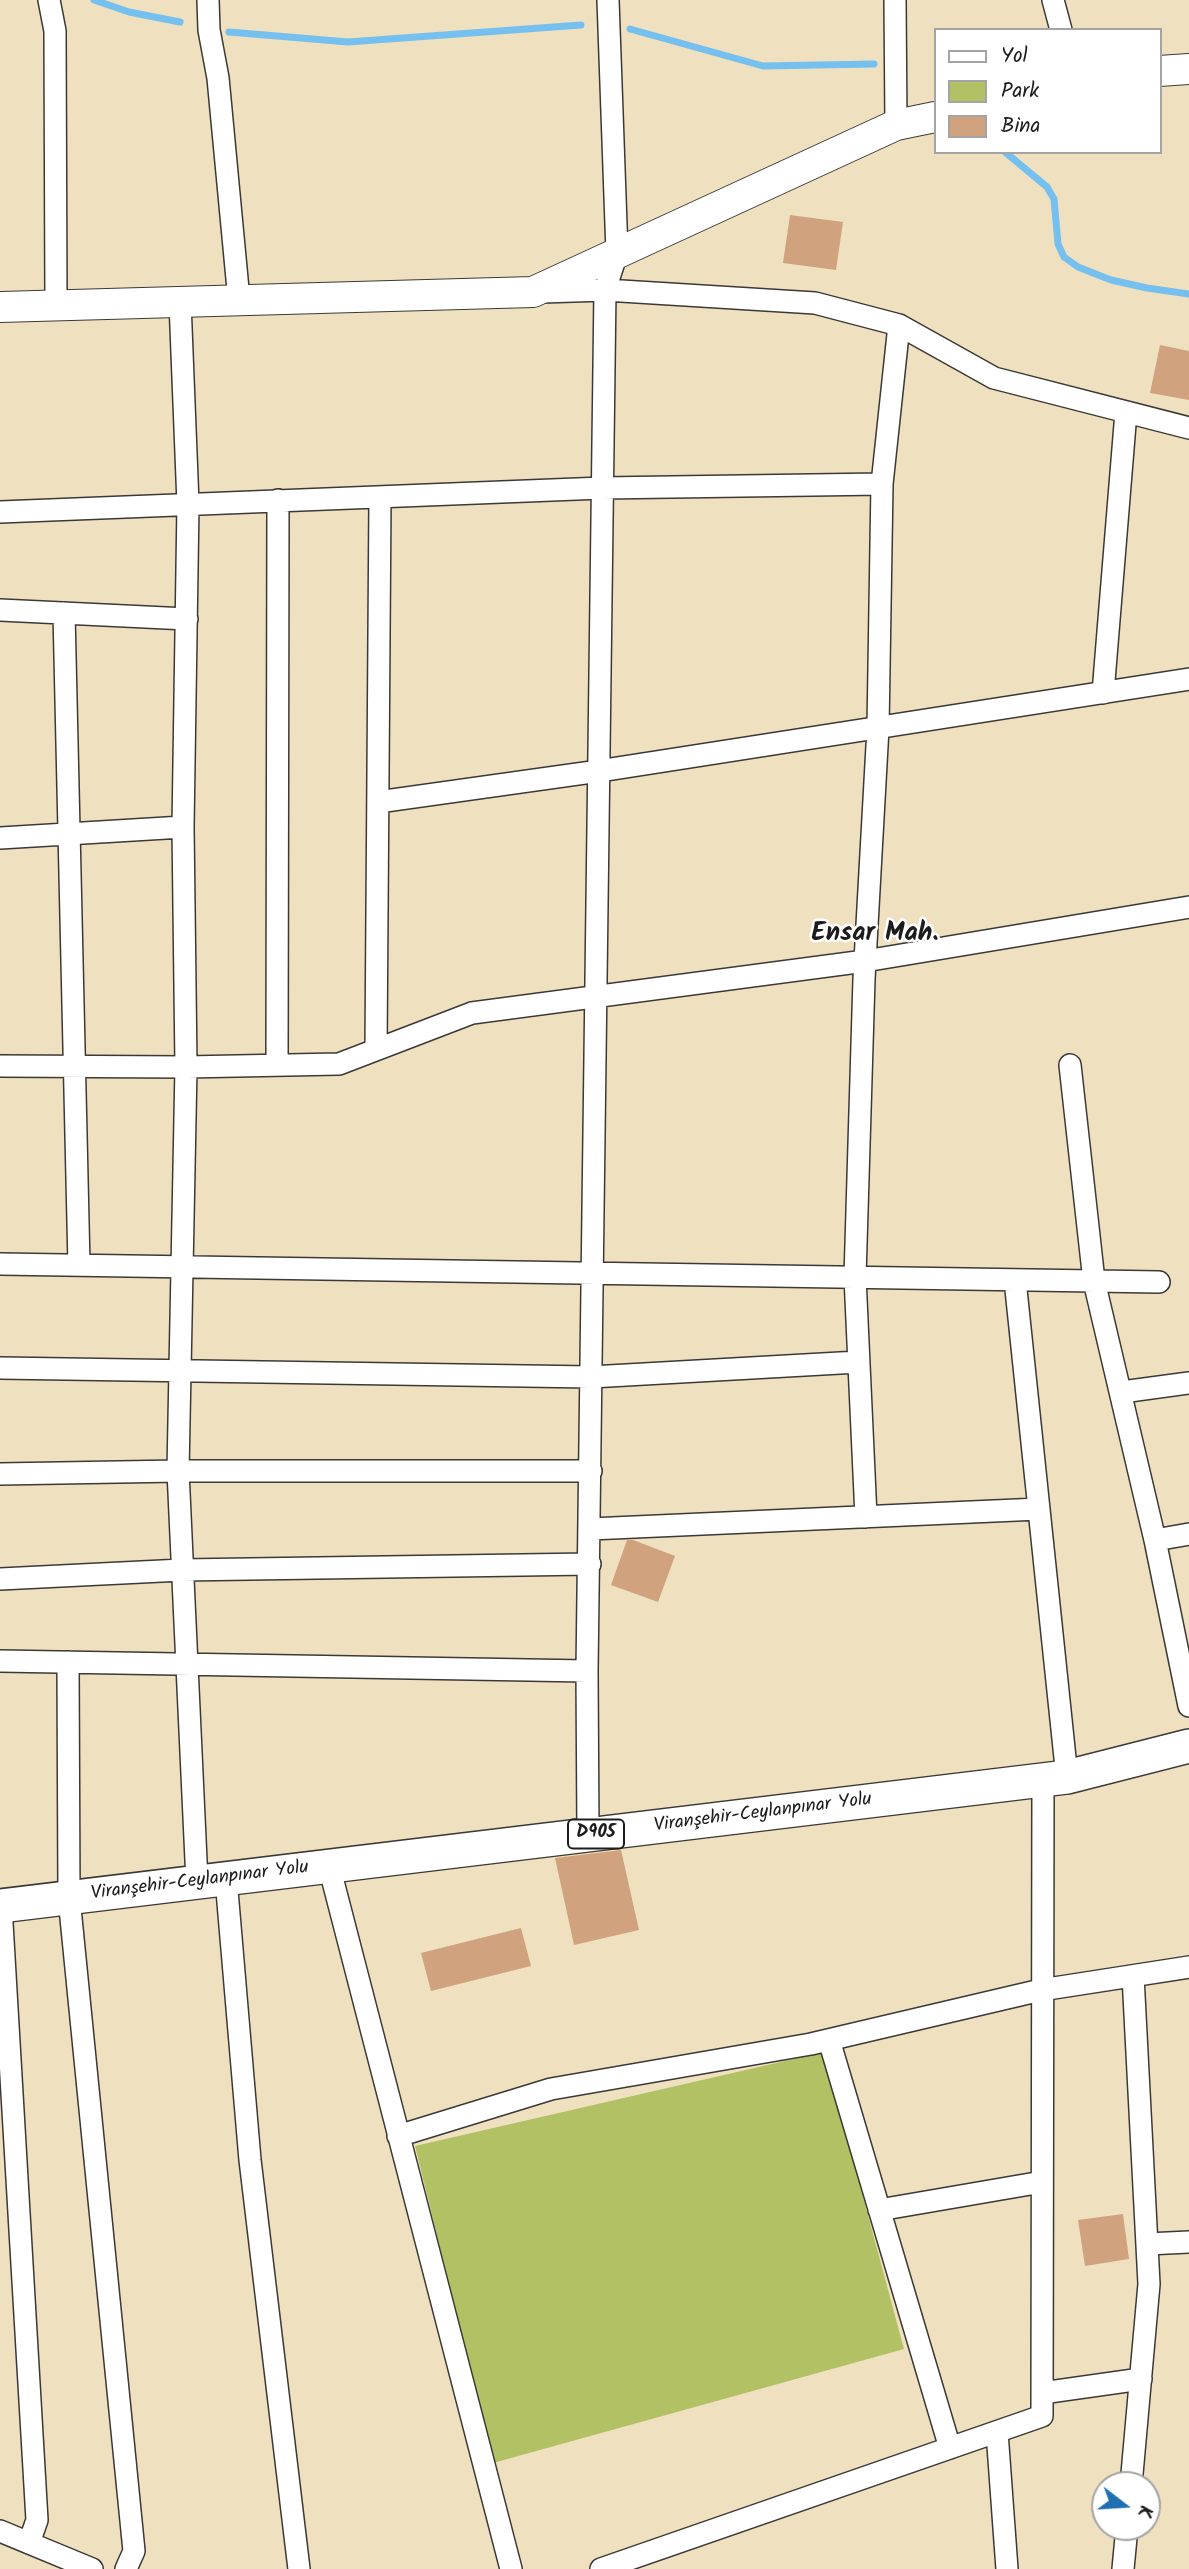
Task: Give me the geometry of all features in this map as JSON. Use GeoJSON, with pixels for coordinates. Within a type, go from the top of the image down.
{"type":"FeatureCollection","features":[{"type":"Feature","properties":{"kind":"main road","name":"Viranşehir-Ceylanpınar Yolu"},"geometry":{"type":"LineString","coordinates":[[0,1906],[1055,1779],[1189,1746]]}},
{"type":"Feature","properties":{"kind":"street"},"geometry":{"type":"LineString","coordinates":[[49,0],[55,31],[56,305]]}},
{"type":"Feature","properties":{"kind":"street"},"geometry":{"type":"LineString","coordinates":[[208,0],[239,300]]}},
{"type":"Feature","properties":{"kind":"street"},"geometry":{"type":"LineString","coordinates":[[588,1835],[587,1671],[605,290],[617,253],[608,0]]}},
{"type":"Feature","properties":{"kind":"street"},"geometry":{"type":"LineString","coordinates":[[895,0],[896,125]]}},
{"type":"Feature","properties":{"kind":"street"},"geometry":{"type":"LineString","coordinates":[[1053,0],[1060,28]]}},
{"type":"Feature","properties":{"kind":"street"},"geometry":{"type":"LineString","coordinates":[[1161,71],[1189,69]]}},
{"type":"Feature","properties":{"kind":"street"},"geometry":{"type":"LineString","coordinates":[[533,292],[896,125],[934,117]]}},
{"type":"Feature","properties":{"kind":"street"},"geometry":{"type":"LineString","coordinates":[[0,307],[605,290],[815,303],[899,325],[994,378],[1189,428]]}},
{"type":"Feature","properties":{"kind":"street"},"geometry":{"type":"LineString","coordinates":[[180,302],[188,504],[183,827],[186,1067],[178,1471],[182,1570],[187,1664],[211,1880],[250,2160],[299,2569]]}},
{"type":"Feature","properties":{"kind":"street"},"geometry":{"type":"LineString","coordinates":[[866,1517],[855,1278],[865,961],[877,729],[882,484],[899,325]]}},
{"type":"Feature","properties":{"kind":"street"},"geometry":{"type":"LineString","coordinates":[[1103,693],[1126,412]]}},
{"type":"Feature","properties":{"kind":"street"},"geometry":{"type":"LineString","coordinates":[[0,512],[603,488],[882,484]]}},
{"type":"Feature","properties":{"kind":"street"},"geometry":{"type":"LineString","coordinates":[[376,1049],[380,496]]}},
{"type":"Feature","properties":{"kind":"street"},"geometry":{"type":"LineString","coordinates":[[277,1065],[278,500]]}},
{"type":"Feature","properties":{"kind":"street"},"geometry":{"type":"LineString","coordinates":[[0,610],[187,619]]}},
{"type":"Feature","properties":{"kind":"street"},"geometry":{"type":"LineString","coordinates":[[64,613],[79,1265]]}},
{"type":"Feature","properties":{"kind":"street"},"geometry":{"type":"LineString","coordinates":[[378,802],[877,729],[1189,679]]}},
{"type":"Feature","properties":{"kind":"street"},"geometry":{"type":"LineString","coordinates":[[0,838],[183,827]]}},
{"type":"Feature","properties":{"kind":"street"},"geometry":{"type":"LineString","coordinates":[[0,1066],[186,1067],[339,1063],[472,1013],[865,961],[1189,907]]}},
{"type":"Feature","properties":{"kind":"street"},"geometry":{"type":"LineString","coordinates":[[1070,1065],[1094,1281],[1122,1392],[1189,1706]]}},
{"type":"Feature","properties":{"kind":"street"},"geometry":{"type":"LineString","coordinates":[[0,1264],[1159,1282]]}},
{"type":"Feature","properties":{"kind":"street"},"geometry":{"type":"LineString","coordinates":[[601,2569],[1042,2416],[1041,1990],[1055,1779],[1039,1509],[1015,1280]]}},
{"type":"Feature","properties":{"kind":"street"},"geometry":{"type":"LineString","coordinates":[[0,1368],[591,1377],[858,1362]]}},
{"type":"Feature","properties":{"kind":"street"},"geometry":{"type":"LineString","coordinates":[[1122,1392],[1189,1383]]}},
{"type":"Feature","properties":{"kind":"street"},"geometry":{"type":"LineString","coordinates":[[0,1474],[591,1471]]}},
{"type":"Feature","properties":{"kind":"street"},"geometry":{"type":"LineString","coordinates":[[590,1529],[1039,1509]]}},
{"type":"Feature","properties":{"kind":"street"},"geometry":{"type":"LineString","coordinates":[[1155,1540],[1189,1534]]}},
{"type":"Feature","properties":{"kind":"street"},"geometry":{"type":"LineString","coordinates":[[0,1579],[182,1570],[590,1564]]}},
{"type":"Feature","properties":{"kind":"street"},"geometry":{"type":"LineString","coordinates":[[0,1661],[587,1671]]}},
{"type":"Feature","properties":{"kind":"street"},"geometry":{"type":"LineString","coordinates":[[68,1662],[69,1898],[134,2551],[126,2569]]}},
{"type":"Feature","properties":{"kind":"street"},"geometry":{"type":"LineString","coordinates":[[329,1866],[511,2569]]}},
{"type":"Feature","properties":{"kind":"street"},"geometry":{"type":"LineString","coordinates":[[0,1906],[37,2520],[29,2543]]}},
{"type":"Feature","properties":{"kind":"street"},"geometry":{"type":"LineString","coordinates":[[398,2136],[551,2089],[829,2040],[1041,1990],[1189,1967]]}},
{"type":"Feature","properties":{"kind":"street"},"geometry":{"type":"LineString","coordinates":[[1132,2471],[1149,2284],[1133,1976]]}},
{"type":"Feature","properties":{"kind":"street"},"geometry":{"type":"LineString","coordinates":[[829,2040],[950,2448]]}},
{"type":"Feature","properties":{"kind":"street"},"geometry":{"type":"LineString","coordinates":[[879,2210],[1042,2182]]}},
{"type":"Feature","properties":{"kind":"street"},"geometry":{"type":"LineString","coordinates":[[1147,2244],[1189,2242]]}},
{"type":"Feature","properties":{"kind":"street"},"geometry":{"type":"LineString","coordinates":[[1042,2393],[1141,2379]]}},
{"type":"Feature","properties":{"kind":"street"},"geometry":{"type":"LineString","coordinates":[[998,2432],[1007,2569]]}},
{"type":"Feature","properties":{"kind":"street"},"geometry":{"type":"LineString","coordinates":[[0,2531],[92,2569]]}},
{"type":"Feature","properties":{"kind":"street"},"geometry":{"type":"LineString","coordinates":[[1123,2569],[1126,2541]]}},
{"type":"Feature","properties":{"kind":"green space"},"geometry":{"type":"Polygon","coordinates":[[[824,2052],[904,2349],[493,2463],[415,2146],[824,2052]]]}},
{"type":"Feature","properties":{"kind":"building"},"geometry":{"type":"Polygon","coordinates":[[[790,215],[843,222],[836,270],[783,263],[790,215]]]}},
{"type":"Feature","properties":{"kind":"building"},"geometry":{"type":"Polygon","coordinates":[[[1160,345],[1189,351],[1189,400],[1150,393],[1160,345]]]}},
{"type":"Feature","properties":{"kind":"building"},"geometry":{"type":"Polygon","coordinates":[[[627,1540],[675,1556],[658,1602],[611,1585],[627,1540]]]}},
{"type":"Feature","properties":{"kind":"building"},"geometry":{"type":"Polygon","coordinates":[[[621,1850],[639,1930],[574,1945],[555,1858],[621,1850]]]}},
{"type":"Feature","properties":{"kind":"building"},"geometry":{"type":"Polygon","coordinates":[[[521,1928],[531,1966],[431,1991],[421,1953],[521,1928]]]}},
{"type":"Feature","properties":{"kind":"building"},"geometry":{"type":"Polygon","coordinates":[[[1123,2214],[1129,2259],[1085,2266],[1078,2220],[1123,2214]]]}},
{"type":"Feature","properties":{"kind":"waterway"},"geometry":{"type":"LineString","coordinates":[[94,0],[129,12],[180,22]]}},
{"type":"Feature","properties":{"kind":"waterway"},"geometry":{"type":"LineString","coordinates":[[229,32],[348,42],[581,25]]}},
{"type":"Feature","properties":{"kind":"waterway"},"geometry":{"type":"LineString","coordinates":[[630,29],[763,66],[874,64]]}},
{"type":"Feature","properties":{"kind":"waterway"},"geometry":{"type":"LineString","coordinates":[[1007,154],[1047,187],[1054,199],[1058,244],[1064,257],[1078,267],[1111,280],[1189,294]]}},
{"type":"Feature","properties":{"kind":"district","name":"Ensar Mah."},"geometry":{"type":"Point","coordinates":[875,936]}}]}
